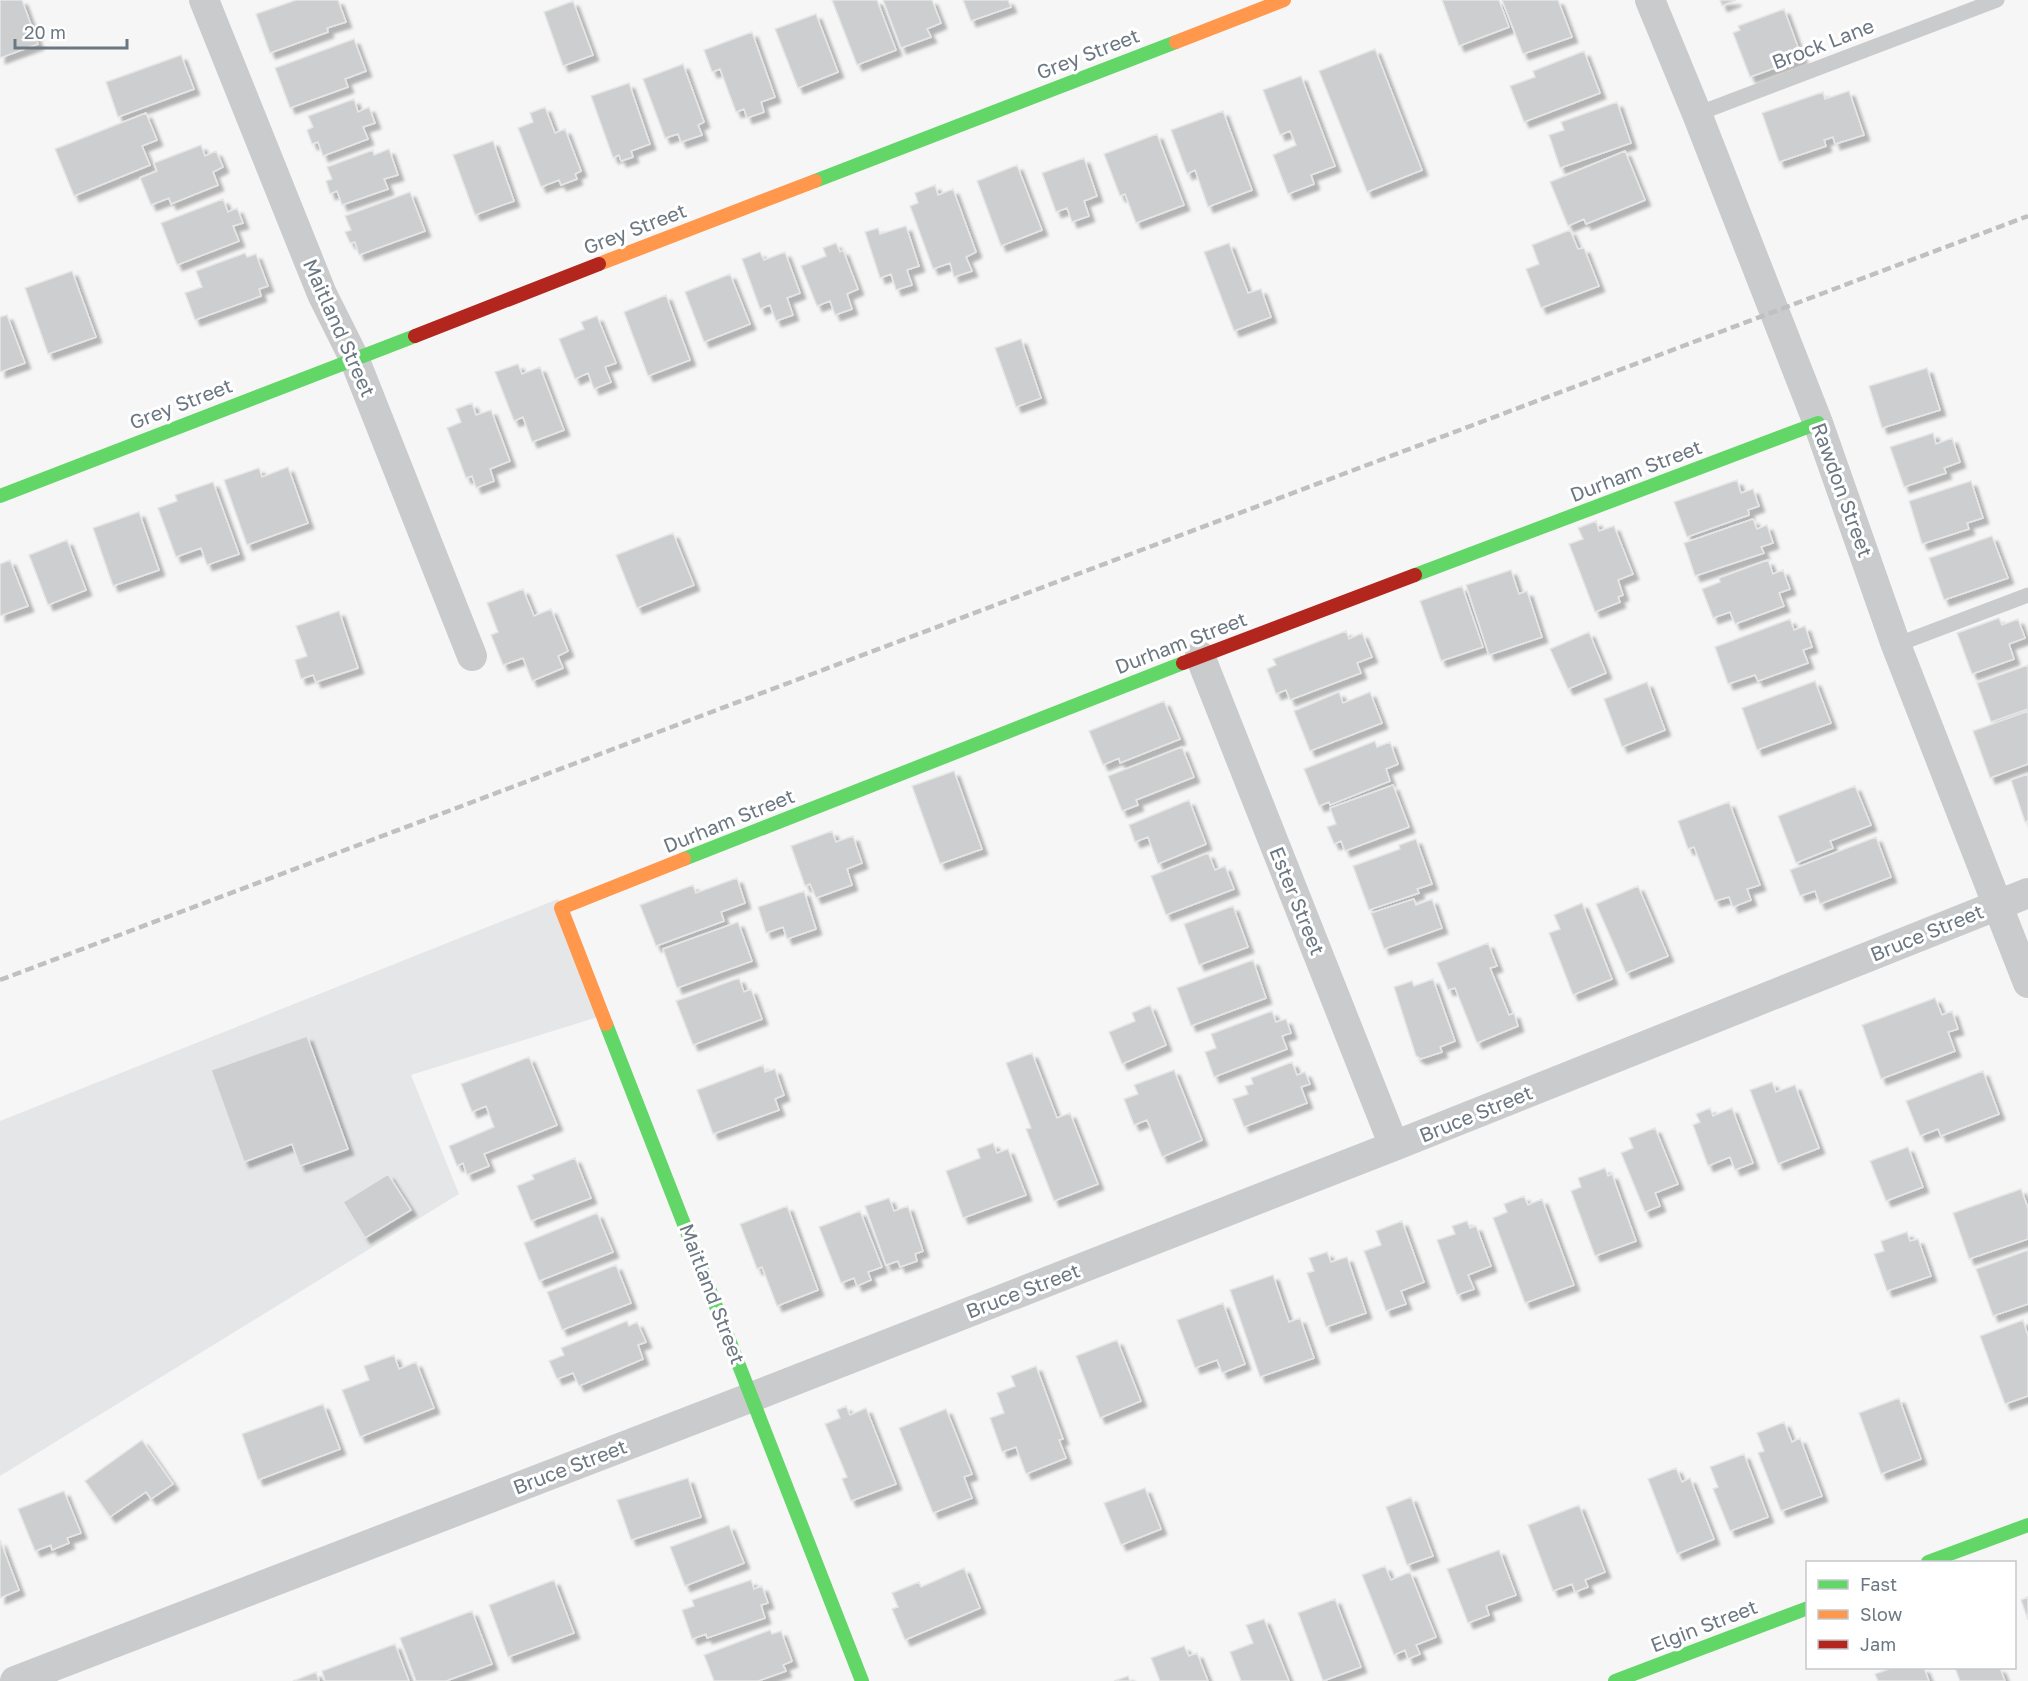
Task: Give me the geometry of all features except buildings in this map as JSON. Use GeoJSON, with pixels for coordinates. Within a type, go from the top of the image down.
{"type":"FeatureCollection","features":[{"type":"Feature","properties":{"kind":"street","name":"Maitland Street"},"geometry":{"type":"LineString","coordinates":[[204,0],[322,294],[354,358],[472,656]]}},
{"type":"Feature","properties":{"kind":"street","name":"Grey Street"},"geometry":{"type":"LineString","coordinates":[[0,496],[1284,0]]}},
{"type":"Feature","properties":{"kind":"street","name":"Rawdon Street"},"geometry":{"type":"LineString","coordinates":[[1650,0],[1818,423],[1896,645],[2028,983]]}},
{"type":"Feature","properties":{"kind":"street","name":"Durham Street"},"geometry":{"type":"LineString","coordinates":[[561,908],[1200,656],[1818,423]]}},
{"type":"Feature","properties":{"kind":"street","name":"Ester Street"},"geometry":{"type":"LineString","coordinates":[[1200,656],[1394,1146]]}},
{"type":"Feature","properties":{"kind":"street","name":"Bruce Street"},"geometry":{"type":"LineString","coordinates":[[15,1681],[1394,1146],[2028,893]]}},
{"type":"Feature","properties":{"kind":"street","name":"Maitland Street"},"geometry":{"type":"LineString","coordinates":[[561,908],[862,1681]]}},
{"type":"Feature","properties":{"kind":"street"},"geometry":{"type":"LineString","coordinates":[[1933,1561],[2028,1525]]}},
{"type":"Feature","properties":{"kind":"street","name":"Elgin Street"},"geometry":{"type":"LineString","coordinates":[[1615,1681],[1806,1609]]}},
{"type":"Feature","properties":{"kind":"lane","name":"Brock Lane"},"geometry":{"type":"LineString","coordinates":[[1697,114],[1997,0]]}},
{"type":"Feature","properties":{"kind":"lane"},"geometry":{"type":"LineString","coordinates":[[1896,645],[2028,595]]}},
{"type":"Feature","properties":{"kind":"shaded area"},"geometry":{"type":"Polygon","coordinates":[[[558,899],[601,1016],[411,1075],[459,1194],[0,1476],[0,1121],[558,899]]]}},
{"type":"Feature","properties":{"kind":"railway"},"geometry":{"type":"LineString","coordinates":[[0,980],[2028,216]]}},
{"type":"Feature","properties":{"kind":"traffic: fast"},"geometry":{"type":"LineString","coordinates":[[815,181],[1176,42]]}},
{"type":"Feature","properties":{"kind":"traffic: fast"},"geometry":{"type":"LineString","coordinates":[[0,496],[415,336]]}},
{"type":"Feature","properties":{"kind":"traffic: fast"},"geometry":{"type":"LineString","coordinates":[[1415,575],[1818,423]]}},
{"type":"Feature","properties":{"kind":"traffic: fast"},"geometry":{"type":"LineString","coordinates":[[684,859],[1183,663]]}},
{"type":"Feature","properties":{"kind":"traffic: fast"},"geometry":{"type":"LineString","coordinates":[[606,1024],[862,1681]]}},
{"type":"Feature","properties":{"kind":"traffic: fast"},"geometry":{"type":"LineString","coordinates":[[1931,1561],[2028,1525]]}},
{"type":"Feature","properties":{"kind":"traffic: fast"},"geometry":{"type":"LineString","coordinates":[[1615,1681],[1806,1609]]}},
{"type":"Feature","properties":{"kind":"traffic: slow"},"geometry":{"type":"LineString","coordinates":[[1176,42],[1284,0]]}},
{"type":"Feature","properties":{"kind":"traffic: slow"},"geometry":{"type":"LineString","coordinates":[[599,264],[815,181]]}},
{"type":"Feature","properties":{"kind":"traffic: slow"},"geometry":{"type":"LineString","coordinates":[[606,1024],[561,908],[684,859]]}},
{"type":"Feature","properties":{"kind":"traffic: jam"},"geometry":{"type":"LineString","coordinates":[[415,336],[599,264]]}},
{"type":"Feature","properties":{"kind":"traffic: jam"},"geometry":{"type":"LineString","coordinates":[[1183,663],[1415,575]]}}]}
